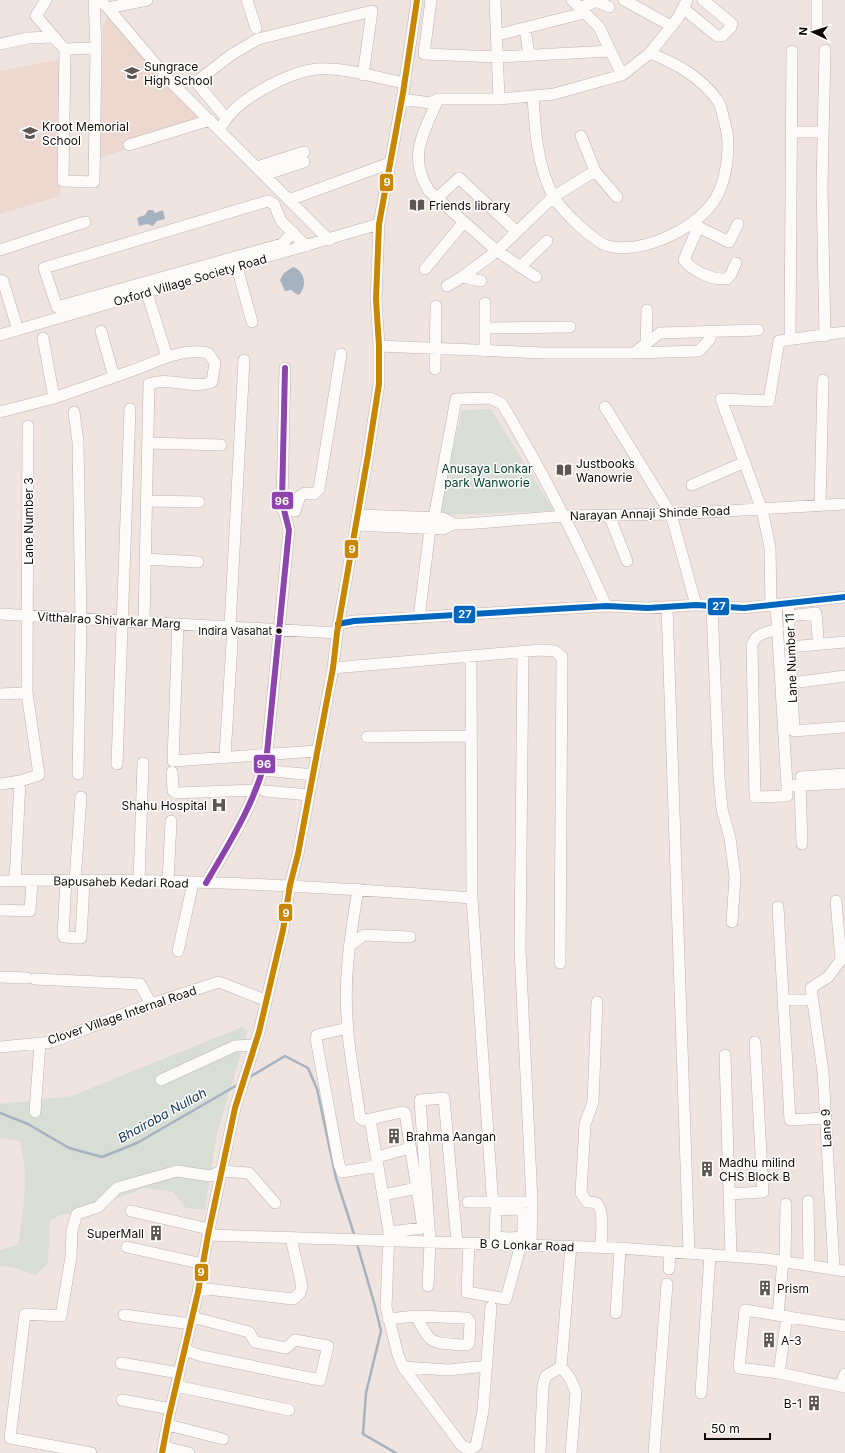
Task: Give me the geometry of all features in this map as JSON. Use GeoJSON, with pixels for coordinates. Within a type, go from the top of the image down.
{"type":"FeatureCollection","features":[{"type":"Feature","properties":{"kind":"street"},"geometry":{"type":"LineString","coordinates":[[46,0],[36,16],[65,49],[63,181],[94,182],[96,48],[94,0]]}},
{"type":"Feature","properties":{"kind":"street"},"geometry":{"type":"LineString","coordinates":[[99,0],[108,8],[170,81],[220,129],[329,240]]}},
{"type":"Feature","properties":{"kind":"street"},"geometry":{"type":"LineString","coordinates":[[108,8],[121,3],[147,0]]}},
{"type":"Feature","properties":{"kind":"street"},"geometry":{"type":"LineString","coordinates":[[248,0],[256,28]]}},
{"type":"Feature","properties":{"kind":"street"},"geometry":{"type":"LineString","coordinates":[[189,1453],[163,1450],[199,1288],[221,1171],[235,1108],[254,1045],[283,930],[290,885],[333,668],[338,629],[377,400],[379,346],[376,299],[379,224],[404,92],[417,0]]}},
{"type":"Feature","properties":{"kind":"street"},"geometry":{"type":"LineString","coordinates":[[431,0],[424,54],[498,57],[610,51]]}},
{"type":"Feature","properties":{"kind":"street"},"geometry":{"type":"LineString","coordinates":[[495,0],[499,99]]}},
{"type":"Feature","properties":{"kind":"street"},"geometry":{"type":"LineString","coordinates":[[624,0],[671,26]]}},
{"type":"Feature","properties":{"kind":"street"},"geometry":{"type":"LineString","coordinates":[[220,129],[226,118],[253,95],[291,76],[317,69],[349,71],[363,75],[430,103],[438,99],[499,99],[554,94],[622,75],[650,53],[671,26],[685,4],[717,36],[722,36],[732,24],[703,0]]}},
{"type":"Feature","properties":{"kind":"street"},"geometry":{"type":"LineString","coordinates":[[817,0],[817,26]]}},
{"type":"Feature","properties":{"kind":"street"},"geometry":{"type":"LineString","coordinates":[[497,35],[525,28],[597,1],[609,7]]}},
{"type":"Feature","properties":{"kind":"street"},"geometry":{"type":"LineString","coordinates":[[578,7],[599,27],[622,75]]}},
{"type":"Feature","properties":{"kind":"street"},"geometry":{"type":"LineString","coordinates":[[226,118],[196,82],[231,55],[258,39],[372,11],[363,75]]}},
{"type":"Feature","properties":{"kind":"street"},"geometry":{"type":"LineString","coordinates":[[525,28],[529,55]]}},
{"type":"Feature","properties":{"kind":"street"},"geometry":{"type":"LineString","coordinates":[[0,44],[40,37],[53,37],[57,40]]}},
{"type":"Feature","properties":{"kind":"street"},"geometry":{"type":"LineString","coordinates":[[65,49],[96,48]]}},
{"type":"Feature","properties":{"kind":"street"},"geometry":{"type":"LineString","coordinates":[[790,340],[792,50]]}},
{"type":"Feature","properties":{"kind":"street"},"geometry":{"type":"LineString","coordinates":[[825,50],[822,186],[825,336]]}},
{"type":"Feature","properties":{"kind":"street"},"geometry":{"type":"LineString","coordinates":[[533,96],[535,134],[544,175],[553,197],[579,226],[607,246],[633,248],[668,237],[699,217],[712,204],[726,173],[728,136],[719,102],[701,82],[678,65],[650,53]]}},
{"type":"Feature","properties":{"kind":"street"},"geometry":{"type":"LineString","coordinates":[[438,99],[423,135],[417,155],[418,167],[429,191],[497,251],[536,277]]}},
{"type":"Feature","properties":{"kind":"street"},"geometry":{"type":"LineString","coordinates":[[129,145],[210,120]]}},
{"type":"Feature","properties":{"kind":"street"},"geometry":{"type":"LineString","coordinates":[[792,132],[823,132]]}},
{"type":"Feature","properties":{"kind":"street"},"geometry":{"type":"LineString","coordinates":[[581,136],[595,171],[617,197]]}},
{"type":"Feature","properties":{"kind":"street"},"geometry":{"type":"LineString","coordinates":[[261,171],[304,157]]}},
{"type":"Feature","properties":{"kind":"street"},"geometry":{"type":"LineString","coordinates":[[289,200],[390,163]]}},
{"type":"Feature","properties":{"kind":"street"},"geometry":{"type":"LineString","coordinates":[[446,286],[462,277],[497,251],[553,197],[595,171]]}},
{"type":"Feature","properties":{"kind":"street"},"geometry":{"type":"LineString","coordinates":[[438,198],[459,178],[517,232]]}},
{"type":"Feature","properties":{"kind":"street"},"geometry":{"type":"LineString","coordinates":[[294,234],[282,244],[59,312],[44,268],[268,201],[274,204],[281,221],[294,234],[306,246]]}},
{"type":"Feature","properties":{"kind":"street"},"geometry":{"type":"LineString","coordinates":[[0,250],[85,222]]}},
{"type":"Feature","properties":{"kind":"street"},"geometry":{"type":"LineString","coordinates":[[425,269],[464,222]]}},
{"type":"Feature","properties":{"kind":"street","name":"Oxford Village Society Road"},"geometry":{"type":"LineString","coordinates":[[0,335],[18,330],[59,312],[147,292],[237,267],[379,224]]}},
{"type":"Feature","properties":{"kind":"street"},"geometry":{"type":"LineString","coordinates":[[736,263],[727,279],[716,279],[691,267],[684,260],[698,228],[729,242],[738,224]]}},
{"type":"Feature","properties":{"kind":"street"},"geometry":{"type":"LineString","coordinates":[[687,225],[697,231]]}},
{"type":"Feature","properties":{"kind":"street"},"geometry":{"type":"LineString","coordinates":[[520,267],[547,241]]}},
{"type":"Feature","properties":{"kind":"street"},"geometry":{"type":"LineString","coordinates":[[237,267],[252,322]]}},
{"type":"Feature","properties":{"kind":"street"},"geometry":{"type":"LineString","coordinates":[[462,277],[481,281]]}},
{"type":"Feature","properties":{"kind":"street"},"geometry":{"type":"LineString","coordinates":[[0,280],[3,281],[18,330]]}},
{"type":"Feature","properties":{"kind":"street"},"geometry":{"type":"LineString","coordinates":[[147,292],[167,357]]}},
{"type":"Feature","properties":{"kind":"street"},"geometry":{"type":"LineString","coordinates":[[485,303],[485,351]]}},
{"type":"Feature","properties":{"kind":"street"},"geometry":{"type":"LineString","coordinates":[[435,369],[436,306]]}},
{"type":"Feature","properties":{"kind":"street"},"geometry":{"type":"LineString","coordinates":[[646,310],[646,344]]}},
{"type":"Feature","properties":{"kind":"street"},"geometry":{"type":"LineString","coordinates":[[485,328],[570,328]]}},
{"type":"Feature","properties":{"kind":"street"},"geometry":{"type":"LineString","coordinates":[[634,353],[660,333],[758,330]]}},
{"type":"Feature","properties":{"kind":"street"},"geometry":{"type":"LineString","coordinates":[[101,331],[114,377]]}},
{"type":"Feature","properties":{"kind":"street"},"geometry":{"type":"LineString","coordinates":[[379,346],[485,351],[634,353],[699,351],[710,339],[711,332]]}},
{"type":"Feature","properties":{"kind":"street"},"geometry":{"type":"LineString","coordinates":[[778,630],[758,635],[754,639],[752,646],[755,797],[787,796],[778,630],[773,606],[770,547],[762,510],[721,398],[769,401],[779,341],[825,336],[845,332]]}},
{"type":"Feature","properties":{"kind":"street"},"geometry":{"type":"LineString","coordinates":[[43,338],[54,398]]}},
{"type":"Feature","properties":{"kind":"street"},"geometry":{"type":"LineString","coordinates":[[0,412],[54,398],[167,357],[201,352],[208,353],[215,363],[212,382],[203,386],[157,381],[149,384],[144,622]]}},
{"type":"Feature","properties":{"kind":"street"},"geometry":{"type":"LineString","coordinates":[[282,509],[295,511],[300,496],[305,494],[314,494],[319,489],[341,354]]}},
{"type":"Feature","properties":{"kind":"street"},"geometry":{"type":"LineString","coordinates":[[225,756],[244,360]]}},
{"type":"Feature","properties":{"kind":"street"},"geometry":{"type":"LineString","coordinates":[[206,883],[260,791],[263,770],[268,753],[289,530],[282,509],[285,368]]}},
{"type":"Feature","properties":{"kind":"street"},"geometry":{"type":"LineString","coordinates":[[820,506],[823,380]]}},
{"type":"Feature","properties":{"kind":"street"},"geometry":{"type":"LineString","coordinates":[[434,518],[456,399],[490,398],[502,404],[542,470],[565,516],[606,606]]}},
{"type":"Feature","properties":{"kind":"street"},"geometry":{"type":"LineString","coordinates":[[605,407],[670,514],[696,605]]}},
{"type":"Feature","properties":{"kind":"street"},"geometry":{"type":"LineString","coordinates":[[118,764],[130,409]]}},
{"type":"Feature","properties":{"kind":"street"},"geometry":{"type":"LineString","coordinates":[[74,412],[78,442],[81,618],[78,774]]}},
{"type":"Feature","properties":{"kind":"street","name":"Lane Number 3"},"geometry":{"type":"LineString","coordinates":[[20,781],[39,775],[27,693],[28,426]]}},
{"type":"Feature","properties":{"kind":"street"},"geometry":{"type":"LineString","coordinates":[[148,443],[221,444]]}},
{"type":"Feature","properties":{"kind":"street"},"geometry":{"type":"LineString","coordinates":[[692,484],[745,462]]}},
{"type":"Feature","properties":{"kind":"street"},"geometry":{"type":"LineString","coordinates":[[147,501],[199,502]]}},
{"type":"Feature","properties":{"kind":"street","name":"Narayan Annaji Shinde Road"},"geometry":{"type":"LineString","coordinates":[[357,520],[430,529],[443,529],[454,524],[565,516],[670,514],[762,510],[845,504]]}},
{"type":"Feature","properties":{"kind":"street"},"geometry":{"type":"LineString","coordinates":[[609,515],[627,561]]}},
{"type":"Feature","properties":{"kind":"street","name":"Narayan Annaji Shinde Road"},"geometry":{"type":"LineString","coordinates":[[357,520],[443,518],[454,524]]}},
{"type":"Feature","properties":{"kind":"street"},"geometry":{"type":"LineString","coordinates":[[419,618],[430,529]]}},
{"type":"Feature","properties":{"kind":"street"},"geometry":{"type":"LineString","coordinates":[[146,559],[198,562]]}},
{"type":"Feature","properties":{"kind":"street"},"geometry":{"type":"LineString","coordinates":[[788,604],[845,597]]}},
{"type":"Feature","properties":{"kind":"street","name":"Lane Number 11"},"geometry":{"type":"LineString","coordinates":[[338,629],[354,621],[606,606],[648,608],[696,605],[744,608],[788,604],[794,732],[845,727]]}},
{"type":"Feature","properties":{"kind":"street"},"geometry":{"type":"LineString","coordinates":[[712,606],[719,778],[722,809],[730,838],[735,877],[732,922]]}},
{"type":"Feature","properties":{"kind":"street"},"geometry":{"type":"LineString","coordinates":[[667,607],[689,1252]]}},
{"type":"Feature","properties":{"kind":"street"},"geometry":{"type":"LineString","coordinates":[[789,616],[816,613],[818,637]]}},
{"type":"Feature","properties":{"kind":"street","name":"Vitthalrao Shivarkar Marg"},"geometry":{"type":"LineString","coordinates":[[0,614],[279,630],[338,629]]}},
{"type":"Feature","properties":{"kind":"street"},"geometry":{"type":"LineString","coordinates":[[178,624],[173,761],[268,753],[317,751]]}},
{"type":"Feature","properties":{"kind":"street"},"geometry":{"type":"LineString","coordinates":[[790,647],[845,642]]}},
{"type":"Feature","properties":{"kind":"street"},"geometry":{"type":"LineString","coordinates":[[333,668],[523,652],[555,651],[562,657],[560,963]]}},
{"type":"Feature","properties":{"kind":"street"},"geometry":{"type":"LineString","coordinates":[[469,1243],[467,1292],[506,1299],[518,1243],[532,1202],[520,948],[523,652]]}},
{"type":"Feature","properties":{"kind":"street"},"geometry":{"type":"LineString","coordinates":[[471,656],[472,898],[493,1202]]}},
{"type":"Feature","properties":{"kind":"street"},"geometry":{"type":"LineString","coordinates":[[792,686],[845,676]]}},
{"type":"Feature","properties":{"kind":"street"},"geometry":{"type":"LineString","coordinates":[[792,686],[845,683]]}},
{"type":"Feature","properties":{"kind":"street"},"geometry":{"type":"LineString","coordinates":[[0,694],[27,693]]}},
{"type":"Feature","properties":{"kind":"street"},"geometry":{"type":"LineString","coordinates":[[367,737],[471,736]]}},
{"type":"Feature","properties":{"kind":"street"},"geometry":{"type":"LineString","coordinates":[[139,882],[143,763]]}},
{"type":"Feature","properties":{"kind":"street"},"geometry":{"type":"LineString","coordinates":[[263,770],[313,775]]}},
{"type":"Feature","properties":{"kind":"street"},"geometry":{"type":"LineString","coordinates":[[172,772],[173,791],[177,793],[260,791],[309,795]]}},
{"type":"Feature","properties":{"kind":"street"},"geometry":{"type":"LineString","coordinates":[[787,786],[801,781],[845,774]]}},
{"type":"Feature","properties":{"kind":"street"},"geometry":{"type":"LineString","coordinates":[[1,784],[20,781],[15,881]]}},
{"type":"Feature","properties":{"kind":"street"},"geometry":{"type":"LineString","coordinates":[[801,781],[845,783]]}},
{"type":"Feature","properties":{"kind":"street"},"geometry":{"type":"LineString","coordinates":[[801,781],[802,844]]}},
{"type":"Feature","properties":{"kind":"street"},"geometry":{"type":"LineString","coordinates":[[75,881],[81,796]]}},
{"type":"Feature","properties":{"kind":"street"},"geometry":{"type":"LineString","coordinates":[[168,882],[171,821]]}},
{"type":"Feature","properties":{"kind":"street","name":"Bapusaheb Kedari Road"},"geometry":{"type":"LineString","coordinates":[[0,881],[168,882],[290,885],[472,898]]}},
{"type":"Feature","properties":{"kind":"street"},"geometry":{"type":"LineString","coordinates":[[0,910],[30,911],[32,881]]}},
{"type":"Feature","properties":{"kind":"street"},"geometry":{"type":"LineString","coordinates":[[178,951],[193,883]]}},
{"type":"Feature","properties":{"kind":"street"},"geometry":{"type":"LineString","coordinates":[[358,889],[346,974],[348,1028],[360,1118],[363,1120],[404,1112],[423,1228],[389,1236]]}},
{"type":"Feature","properties":{"kind":"street","name":"Lane 9"},"geometry":{"type":"LineString","coordinates":[[836,901],[841,960],[828,977],[811,988],[823,1072],[825,1118],[840,1270]]}},
{"type":"Feature","properties":{"kind":"street"},"geometry":{"type":"LineString","coordinates":[[778,907],[790,1120],[825,1118]]}},
{"type":"Feature","properties":{"kind":"street"},"geometry":{"type":"LineString","coordinates":[[349,946],[364,935],[410,937]]}},
{"type":"Feature","properties":{"kind":"street"},"geometry":{"type":"LineString","coordinates":[[0,977],[140,984],[151,1004]]}},
{"type":"Feature","properties":{"kind":"street","name":"Clover Village Internal Road"},"geometry":{"type":"LineString","coordinates":[[0,1047],[58,1040],[151,1004],[219,982],[265,1000]]}},
{"type":"Feature","properties":{"kind":"street"},"geometry":{"type":"LineString","coordinates":[[784,1000],[813,1000]]}},
{"type":"Feature","properties":{"kind":"street"},"geometry":{"type":"LineString","coordinates":[[597,1002],[593,1102],[585,1124],[581,1193],[587,1202],[596,1203],[600,1207],[602,1214],[601,1247]]}},
{"type":"Feature","properties":{"kind":"street"},"geometry":{"type":"LineString","coordinates":[[348,1028],[317,1035],[316,1039],[339,1164],[342,1172],[377,1162],[410,1148]]}},
{"type":"Feature","properties":{"kind":"street"},"geometry":{"type":"LineString","coordinates":[[729,1194],[763,1192],[755,1042]]}},
{"type":"Feature","properties":{"kind":"street"},"geometry":{"type":"LineString","coordinates":[[35,1112],[40,1043]]}},
{"type":"Feature","properties":{"kind":"street"},"geometry":{"type":"LineString","coordinates":[[161,1080],[235,1046],[254,1045]]}},
{"type":"Feature","properties":{"kind":"street"},"geometry":{"type":"LineString","coordinates":[[725,1055],[731,1256]]}},
{"type":"Feature","properties":{"kind":"street"},"geometry":{"type":"LineString","coordinates":[[428,1286],[430,1242],[420,1100],[444,1098],[457,1243]]}},
{"type":"Feature","properties":{"kind":"street"},"geometry":{"type":"LineString","coordinates":[[370,1119],[389,1236],[386,1307],[398,1355],[403,1367],[453,1437],[462,1446],[470,1449],[476,1446],[483,1411],[491,1307]]}},
{"type":"Feature","properties":{"kind":"street"},"geometry":{"type":"LineString","coordinates":[[91,1453],[5,1438],[25,1314],[61,1316],[70,1257],[72,1230],[77,1214],[98,1207],[117,1188],[177,1171],[210,1176],[221,1171],[249,1174],[275,1203]]}},
{"type":"Feature","properties":{"kind":"street"},"geometry":{"type":"LineString","coordinates":[[383,1195],[417,1188]]}},
{"type":"Feature","properties":{"kind":"street"},"geometry":{"type":"LineString","coordinates":[[808,1201],[809,1265]]}},
{"type":"Feature","properties":{"kind":"street"},"geometry":{"type":"LineString","coordinates":[[468,1202],[493,1202],[512,1205],[523,1212],[523,1236],[518,1243]]}},
{"type":"Feature","properties":{"kind":"street"},"geometry":{"type":"LineString","coordinates":[[518,1243],[495,1237],[494,1212],[512,1205],[532,1202]]}},
{"type":"Feature","properties":{"kind":"street"},"geometry":{"type":"LineString","coordinates":[[779,1373],[783,1316],[786,1204]]}},
{"type":"Feature","properties":{"kind":"street","name":"B G Lonkar Road"},"geometry":{"type":"LineString","coordinates":[[131,1211],[209,1232],[362,1241],[389,1236],[430,1242],[518,1243],[689,1252],[784,1261],[840,1270]]}},
{"type":"Feature","properties":{"kind":"street"},"geometry":{"type":"LineString","coordinates":[[199,1288],[294,1299],[300,1293],[302,1286],[291,1238]]}},
{"type":"Feature","properties":{"kind":"street"},"geometry":{"type":"LineString","coordinates":[[571,1246],[561,1367],[570,1378],[576,1392],[571,1453]]}},
{"type":"Feature","properties":{"kind":"street"},"geometry":{"type":"LineString","coordinates":[[127,1247],[203,1264]]}},
{"type":"Feature","properties":{"kind":"street"},"geometry":{"type":"LineString","coordinates":[[616,1313],[620,1249]]}},
{"type":"Feature","properties":{"kind":"street"},"geometry":{"type":"LineString","coordinates":[[669,1269],[670,1252]]}},
{"type":"Feature","properties":{"kind":"street"},"geometry":{"type":"LineString","coordinates":[[701,1393],[710,1254]]}},
{"type":"Feature","properties":{"kind":"street"},"geometry":{"type":"LineString","coordinates":[[654,1453],[667,1284]]}},
{"type":"Feature","properties":{"kind":"street"},"geometry":{"type":"LineString","coordinates":[[845,1326],[745,1310],[739,1368],[779,1373],[842,1386],[845,1374]]}},
{"type":"Feature","properties":{"kind":"street"},"geometry":{"type":"LineString","coordinates":[[124,1316],[192,1321],[249,1332],[255,1342],[286,1348],[295,1340],[328,1346],[320,1380],[202,1356],[185,1350]]}},
{"type":"Feature","properties":{"kind":"street"},"geometry":{"type":"LineString","coordinates":[[388,1318],[416,1316],[468,1318],[470,1322],[469,1343],[463,1346],[433,1342],[427,1336],[416,1316]]}},
{"type":"Feature","properties":{"kind":"street"},"geometry":{"type":"LineString","coordinates":[[121,1363],[179,1373]]}},
{"type":"Feature","properties":{"kind":"street"},"geometry":{"type":"LineString","coordinates":[[403,1367],[448,1370],[487,1366]]}},
{"type":"Feature","properties":{"kind":"street"},"geometry":{"type":"LineString","coordinates":[[540,1453],[543,1385],[546,1376],[561,1367]]}},
{"type":"Feature","properties":{"kind":"street"},"geometry":{"type":"LineString","coordinates":[[176,1386],[290,1410]]}},
{"type":"Feature","properties":{"kind":"street"},"geometry":{"type":"LineString","coordinates":[[122,1400],[171,1409]]}},
{"type":"Feature","properties":{"kind":"street"},"geometry":{"type":"LineString","coordinates":[[168,1425],[223,1439]]}},
{"type":"Feature","properties":{"kind":"shaded area","name":"Sungrace High School"},"geometry":{"type":"Polygon","coordinates":[[[109,17],[207,121],[100,158],[103,24],[109,17]]]}},
{"type":"Feature","properties":{"kind":"shaded area","name":"Kroot Memorial School"},"geometry":{"type":"Polygon","coordinates":[[[61,59],[60,196],[0,214],[0,71],[61,59]]]}},
{"type":"Feature","properties":{"kind":"green space","name":"Anusaya Lonkar park Wanworie"},"geometry":{"type":"Polygon","coordinates":[[[491,409],[554,511],[438,515],[462,410],[491,409]]]}},
{"type":"Feature","properties":{"kind":"green space"},"geometry":{"type":"Polygon","coordinates":[[[242,1027],[248,1031],[217,1133],[205,1210],[186,1208],[173,1192],[144,1188],[90,1209],[58,1216],[50,1221],[48,1263],[36,1275],[12,1267],[0,1266],[0,1250],[18,1245],[22,1220],[25,1179],[19,1141],[0,1138],[0,1104],[72,1096],[242,1027]]]}},
{"type":"Feature","properties":{"kind":"water"},"geometry":{"type":"Polygon","coordinates":[[[148,210],[153,210],[155,213],[163,210],[165,219],[157,221],[153,226],[147,224],[139,226],[137,218],[145,215],[148,210]]]}},
{"type":"Feature","properties":{"kind":"water"},"geometry":{"type":"Polygon","coordinates":[[[293,267],[300,272],[304,279],[304,287],[298,295],[291,290],[285,291],[280,280],[284,273],[293,267]]]}},
{"type":"Feature","properties":{"kind":"waterway"},"geometry":{"type":"LineString","coordinates":[[248,1078],[285,1056],[308,1068],[317,1089],[336,1178],[355,1237]]}},
{"type":"Feature","properties":{"kind":"waterway","name":"Bhairoba Nullah"},"geometry":{"type":"LineString","coordinates":[[0,1113],[28,1124],[69,1148],[102,1157],[137,1143],[239,1084]]}},
{"type":"Feature","properties":{"kind":"waterway"},"geometry":{"type":"LineString","coordinates":[[357,1244],[381,1331],[366,1393],[363,1434],[396,1453]]}},
{"type":"Feature","properties":{"kind":"transit line","name":"9"},"geometry":{"type":"LineString","coordinates":[[162,1453],[169,1416],[198,1292],[208,1235],[235,1108],[259,1032],[283,930],[290,885],[298,854],[333,668],[337,633],[379,384],[379,346],[376,299],[379,224],[403,93],[417,0]]}},
{"type":"Feature","properties":{"kind":"transit line","name":"96"},"geometry":{"type":"LineString","coordinates":[[206,883],[250,804],[257,787],[267,753],[289,530],[282,502],[285,368]]}},
{"type":"Feature","properties":{"kind":"transit line","name":"27"},"geometry":{"type":"LineString","coordinates":[[338,624],[354,621],[606,606],[648,608],[696,605],[744,608],[845,597]]}},
{"type":"Feature","properties":{"kind":"place","name":"Sungrace High School"},"geometry":{"type":"Point","coordinates":[132,73]}},
{"type":"Feature","properties":{"kind":"place","name":"Kroot Memorial School"},"geometry":{"type":"Point","coordinates":[30,133]}},
{"type":"Feature","properties":{"kind":"place","name":"Friends library"},"geometry":{"type":"Point","coordinates":[417,205]}},
{"type":"Feature","properties":{"kind":"place","name":"Justbooks Wanowrie"},"geometry":{"type":"Point","coordinates":[564,470]}},
{"type":"Feature","properties":{"kind":"place","name":"Indira Vasahat"},"geometry":{"type":"Point","coordinates":[279,631]}},
{"type":"Feature","properties":{"kind":"place","name":"Shahu Hospital"},"geometry":{"type":"Point","coordinates":[219,805]}},
{"type":"Feature","properties":{"kind":"place","name":"Brahma Aangan"},"geometry":{"type":"Point","coordinates":[394,1136]}},
{"type":"Feature","properties":{"kind":"place","name":"Madhu milind CHS Block B"},"geometry":{"type":"Point","coordinates":[707,1169]}},
{"type":"Feature","properties":{"kind":"place","name":"SuperMall"},"geometry":{"type":"Point","coordinates":[156,1233]}},
{"type":"Feature","properties":{"kind":"place","name":"Prism"},"geometry":{"type":"Point","coordinates":[765,1288]}},
{"type":"Feature","properties":{"kind":"place","name":"A-3"},"geometry":{"type":"Point","coordinates":[769,1340]}},
{"type":"Feature","properties":{"kind":"place","name":"B-1"},"geometry":{"type":"Point","coordinates":[814,1403]}}]}
